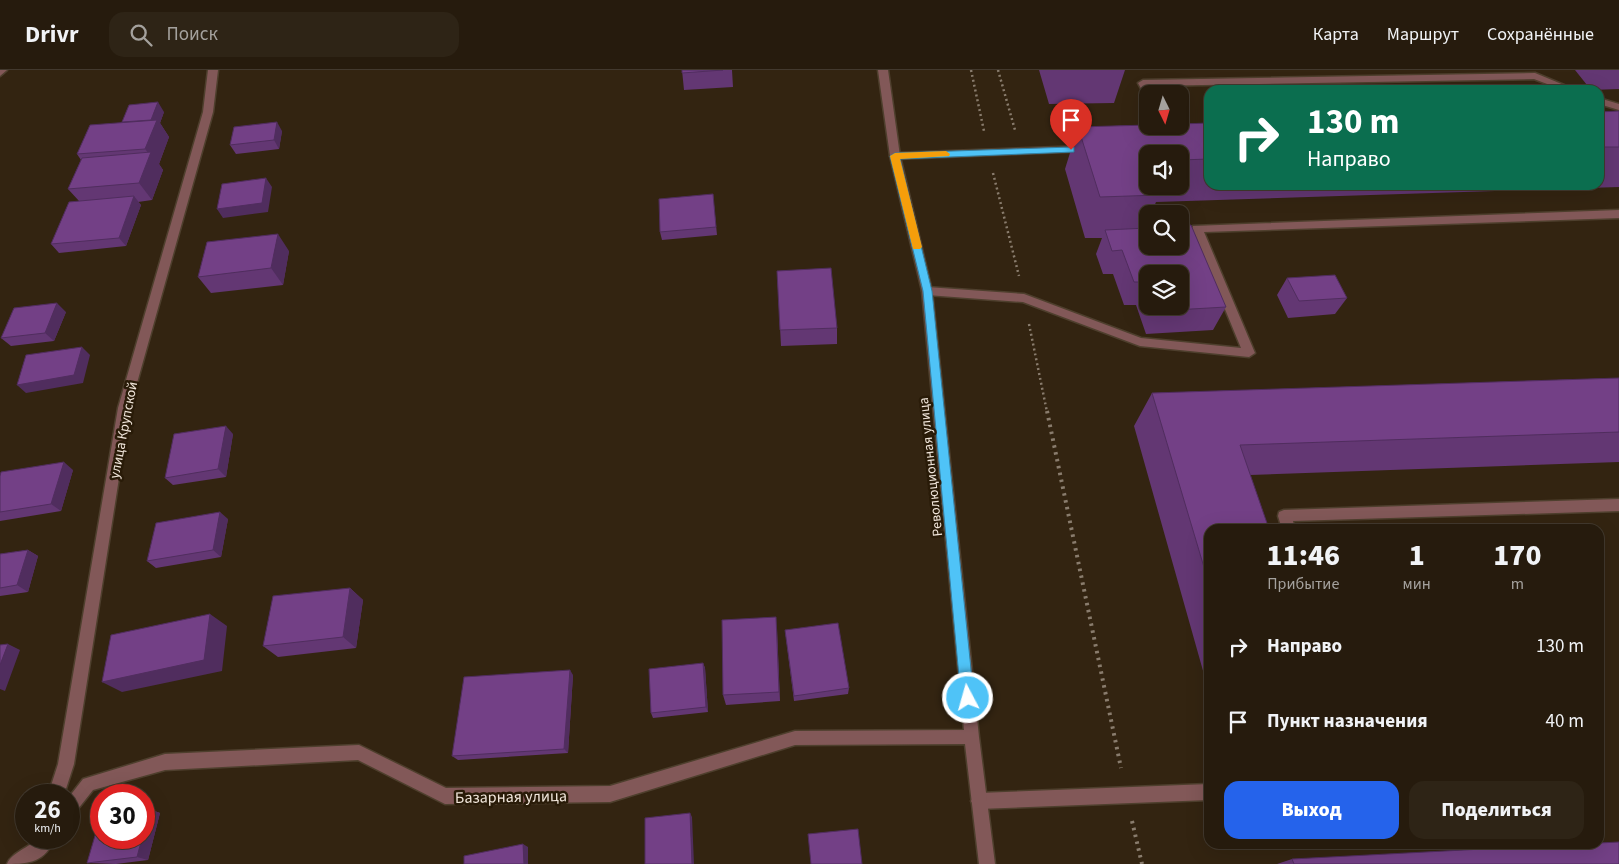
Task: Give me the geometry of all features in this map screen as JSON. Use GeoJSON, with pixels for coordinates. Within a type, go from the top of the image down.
{"type":"FeatureCollection","features":[{"type":"Feature","properties":{"kind":"street","name":"улица Крупской"},"geometry":{"type":"LineString","coordinates":[[60,784],[66,764],[124,408],[208,112],[213,70]]}},
{"type":"Feature","properties":{"kind":"street","name":"Революционная улица"},"geometry":{"type":"LineString","coordinates":[[884,70],[895,156],[928,291],[972,737],[987,864]]}},
{"type":"Feature","properties":{"kind":"street"},"geometry":{"type":"LineString","coordinates":[[1144,85],[1143,83],[1535,76],[1559,85]]}},
{"type":"Feature","properties":{"kind":"street"},"geometry":{"type":"LineString","coordinates":[[1604,102],[1619,107]]}},
{"type":"Feature","properties":{"kind":"street"},"geometry":{"type":"LineString","coordinates":[[895,156],[1094,148]]}},
{"type":"Feature","properties":{"kind":"street"},"geometry":{"type":"LineString","coordinates":[[928,291],[1024,298],[1140,342],[1249,353],[1197,229],[1619,214]]}},
{"type":"Feature","properties":{"kind":"street"},"geometry":{"type":"LineString","coordinates":[[1287,524],[1284,516],[1619,505]]}},
{"type":"Feature","properties":{"kind":"street","name":"Базарная улица"},"geometry":{"type":"LineString","coordinates":[[80,795],[88,784],[165,762],[359,752],[445,796],[610,794],[795,738],[972,737]]}},
{"type":"Feature","properties":{"kind":"street"},"geometry":{"type":"LineString","coordinates":[[979,801],[1127,797],[1204,792]]}},
{"type":"Feature","properties":{"kind":"street"},"geometry":{"type":"LineString","coordinates":[[15,864],[38,849]]}},
{"type":"Feature","properties":{"kind":"path"},"geometry":{"type":"LineString","coordinates":[[971,70],[988,152],[1024,298],[1142,864]]}},
{"type":"Feature","properties":{"kind":"path"},"geometry":{"type":"LineString","coordinates":[[998,70],[1021,152]]}},
{"type":"Feature","properties":{"kind":"building"},"geometry":{"type":"Polygon","coordinates":[[[682,70],[723,70],[682,73],[682,70]]]}},
{"type":"Feature","properties":{"kind":"building"},"geometry":{"type":"Polygon","coordinates":[[[158,102],[151,120],[122,122],[129,105],[158,102]]]}},
{"type":"Feature","properties":{"kind":"building"},"geometry":{"type":"Polygon","coordinates":[[[1619,111],[1619,147],[1604,147],[1604,112],[1619,111]]]}},
{"type":"Feature","properties":{"kind":"building"},"geometry":{"type":"Polygon","coordinates":[[[157,120],[145,149],[77,154],[90,125],[157,120]]]}},
{"type":"Feature","properties":{"kind":"building"},"geometry":{"type":"Polygon","coordinates":[[[277,122],[274,140],[230,145],[234,127],[277,122]]]}},
{"type":"Feature","properties":{"kind":"building"},"geometry":{"type":"Polygon","coordinates":[[[1204,123],[1204,159],[1189,160],[1189,145],[1139,145],[1139,195],[1159,195],[1100,197],[1078,127],[1139,125],[1139,135],[1189,135],[1189,124],[1204,123]]]}},
{"type":"Feature","properties":{"kind":"building"},"geometry":{"type":"Polygon","coordinates":[[[151,152],[139,183],[68,189],[82,158],[151,152]]]}},
{"type":"Feature","properties":{"kind":"building"},"geometry":{"type":"Polygon","coordinates":[[[266,178],[262,203],[217,209],[222,184],[266,178]]]}},
{"type":"Feature","properties":{"kind":"building"},"geometry":{"type":"Polygon","coordinates":[[[713,194],[716,227],[660,232],[659,199],[713,194]]]}},
{"type":"Feature","properties":{"kind":"building"},"geometry":{"type":"Polygon","coordinates":[[[134,196],[119,238],[51,244],[69,202],[134,196]]]}},
{"type":"Feature","properties":{"kind":"building"},"geometry":{"type":"Polygon","coordinates":[[[1189,225],[1191,225],[1226,307],[1189,309],[1189,265],[1139,265],[1139,282],[1134,282],[1122,250],[1112,251],[1105,230],[1139,228],[1139,255],[1189,255],[1189,225]]]}},
{"type":"Feature","properties":{"kind":"building"},"geometry":{"type":"Polygon","coordinates":[[[278,234],[271,268],[198,277],[207,242],[278,234]]]}},
{"type":"Feature","properties":{"kind":"building"},"geometry":{"type":"Polygon","coordinates":[[[831,268],[837,328],[780,330],[777,271],[831,268]]]}},
{"type":"Feature","properties":{"kind":"building"},"geometry":{"type":"Polygon","coordinates":[[[1335,275],[1347,298],[1299,301],[1287,278],[1335,275]]]}},
{"type":"Feature","properties":{"kind":"building"},"geometry":{"type":"Polygon","coordinates":[[[57,303],[45,333],[1,338],[14,308],[57,303]]]}},
{"type":"Feature","properties":{"kind":"building"},"geometry":{"type":"Polygon","coordinates":[[[82,347],[74,375],[17,385],[26,355],[82,347]]]}},
{"type":"Feature","properties":{"kind":"building"},"geometry":{"type":"Polygon","coordinates":[[[1619,378],[1619,432],[1240,445],[1267,524],[1204,524],[1204,567],[1152,393],[1619,378]]]}},
{"type":"Feature","properties":{"kind":"building"},"geometry":{"type":"Polygon","coordinates":[[[226,426],[218,469],[165,478],[174,434],[226,426]]]}},
{"type":"Feature","properties":{"kind":"building"},"geometry":{"type":"Polygon","coordinates":[[[64,462],[51,504],[0,512],[1,472],[64,462]]]}},
{"type":"Feature","properties":{"kind":"building"},"geometry":{"type":"Polygon","coordinates":[[[220,512],[213,550],[147,561],[156,523],[220,512]]]}},
{"type":"Feature","properties":{"kind":"building"},"geometry":{"type":"Polygon","coordinates":[[[28,550],[17,585],[0,588],[0,554],[28,550]]]}},
{"type":"Feature","properties":{"kind":"building"},"geometry":{"type":"Polygon","coordinates":[[[350,588],[343,637],[263,646],[273,596],[350,588]]]}},
{"type":"Feature","properties":{"kind":"building"},"geometry":{"type":"Polygon","coordinates":[[[210,614],[204,660],[102,682],[111,635],[210,614]]]}},
{"type":"Feature","properties":{"kind":"building"},"geometry":{"type":"Polygon","coordinates":[[[776,617],[779,692],[723,695],[722,620],[776,617]]]}},
{"type":"Feature","properties":{"kind":"building"},"geometry":{"type":"Polygon","coordinates":[[[838,623],[849,688],[794,696],[785,630],[838,623]]]}},
{"type":"Feature","properties":{"kind":"building"},"geometry":{"type":"Polygon","coordinates":[[[8,644],[0,665],[0,645],[8,644]]]}},
{"type":"Feature","properties":{"kind":"building"},"geometry":{"type":"Polygon","coordinates":[[[703,663],[706,707],[651,713],[649,669],[703,663]]]}},
{"type":"Feature","properties":{"kind":"building"},"geometry":{"type":"Polygon","coordinates":[[[570,670],[564,749],[452,756],[464,677],[570,670]]]}},
{"type":"Feature","properties":{"kind":"building"},"geometry":{"type":"Polygon","coordinates":[[[690,813],[692,864],[645,864],[645,818],[690,813]]]}},
{"type":"Feature","properties":{"kind":"building"},"geometry":{"type":"Polygon","coordinates":[[[858,829],[862,864],[811,864],[808,834],[858,829]]]}},
{"type":"Feature","properties":{"kind":"building"},"geometry":{"type":"Polygon","coordinates":[[[1619,842],[1619,864],[1294,864],[1292,859],[1483,849],[1604,849],[1604,843],[1619,842]]]}},
{"type":"Feature","properties":{"kind":"building"},"geometry":{"type":"Polygon","coordinates":[[[523,844],[524,864],[464,864],[464,856],[523,844]]]}},
{"type":"Feature","properties":{"kind":"building"},"geometry":{"type":"Polygon","coordinates":[[[91,849],[139,849],[137,857],[87,863],[91,849]]]}},
{"type":"Feature","properties":{"kind":"slow traffic"},"geometry":{"type":"LineString","coordinates":[[917,247],[895,156],[946,154]]}},
{"type":"Feature","properties":{"kind":"route"},"geometry":{"type":"LineString","coordinates":[[968,698],[928,291],[895,156],[1071,150]]}}]}
